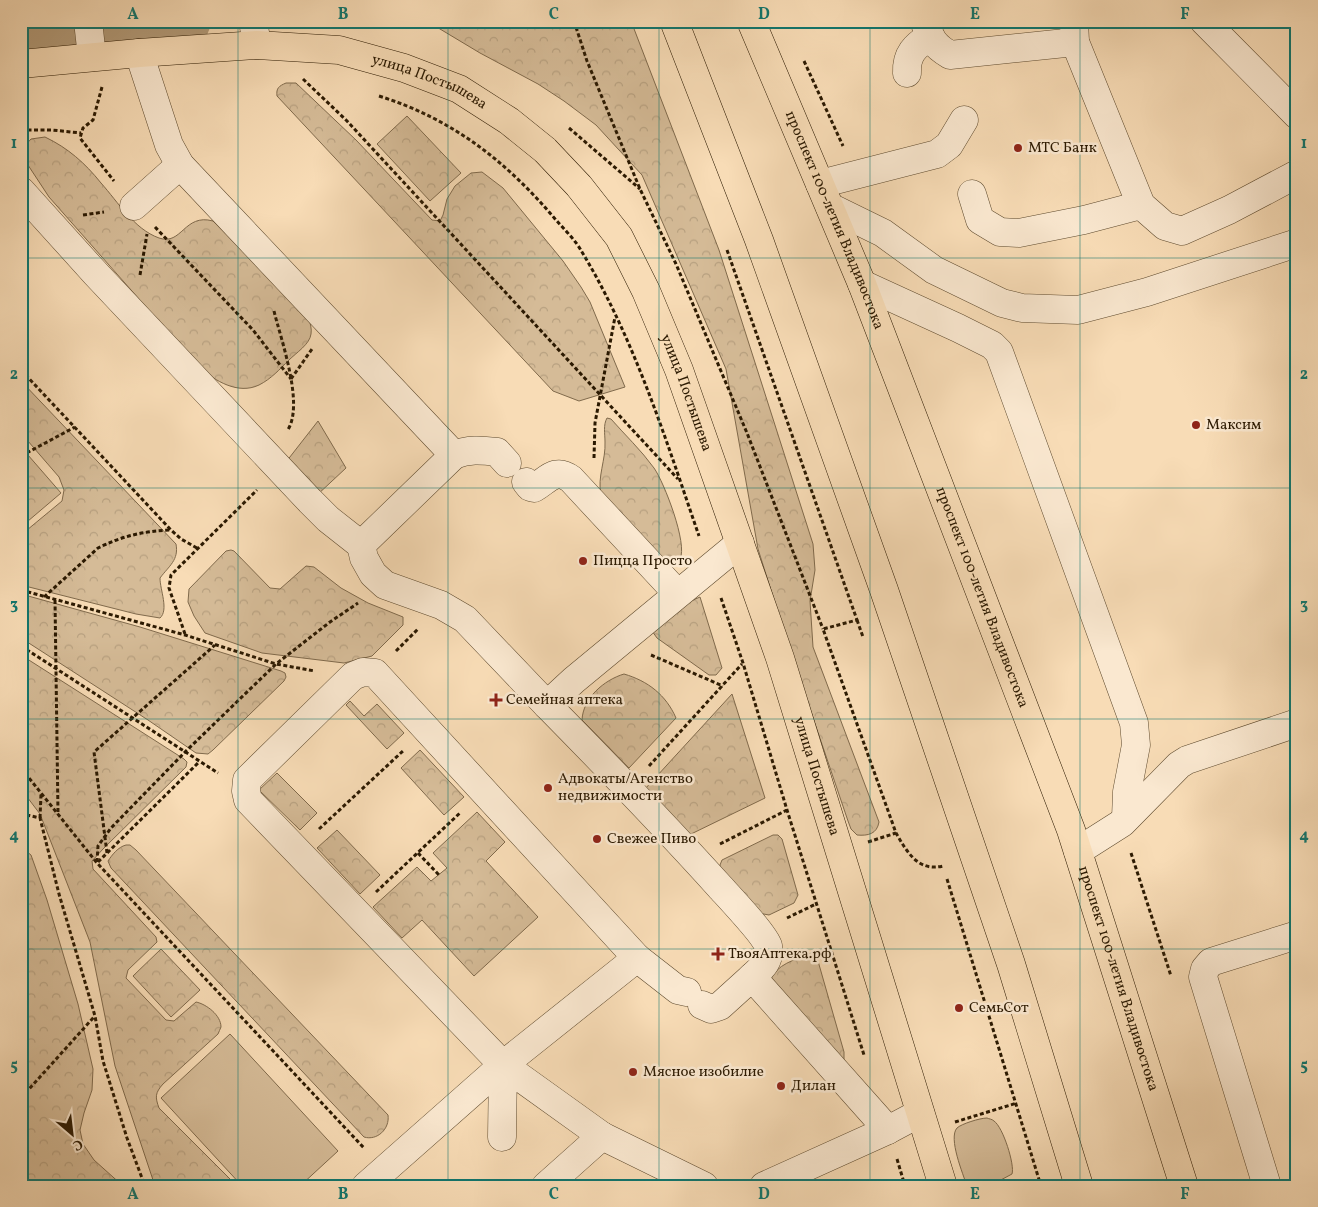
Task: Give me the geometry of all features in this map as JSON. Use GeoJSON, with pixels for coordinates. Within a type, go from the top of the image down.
{"type":"FeatureCollection","features":[{"type":"Feature","properties":{"kind":"main road"},"geometry":{"type":"LineString","coordinates":[[674,21],[759,240],[884,590],[1011,964],[1079,1186]]}},
{"type":"Feature","properties":{"kind":"main road","name":"проспект 100-летия Владивостока"},"geometry":{"type":"LineString","coordinates":[[751,21],[862,284],[1078,851],[1184,1186]]}},
{"type":"Feature","properties":{"kind":"main road","name":"улица Постышева"},"geometry":{"type":"LineString","coordinates":[[21,64],[139,53],[255,33],[339,50],[404,68],[459,89],[509,120],[545,150],[579,186],[619,238],[646,291],[679,370],[780,658],[943,1186]]}},
{"type":"Feature","properties":{"kind":"lane"},"geometry":{"type":"LineString","coordinates":[[88,21],[92,57]]}},
{"type":"Feature","properties":{"kind":"lane"},"geometry":{"type":"LineString","coordinates":[[1204,21],[1297,114]]}},
{"type":"Feature","properties":{"kind":"lane"},"geometry":{"type":"LineString","coordinates":[[907,73],[906,63],[927,28],[938,48],[950,55],[1074,32],[1141,205],[1165,226],[1182,231],[1230,210],[1297,174]]}},
{"type":"Feature","properties":{"kind":"lane"},"geometry":{"type":"LineString","coordinates":[[139,53],[169,145],[180,165],[454,455]]}},
{"type":"Feature","properties":{"kind":"lane"},"geometry":{"type":"LineString","coordinates":[[825,196],[936,154],[950,145],[964,120]]}},
{"type":"Feature","properties":{"kind":"lane"},"geometry":{"type":"LineString","coordinates":[[142,213],[180,165]]}},
{"type":"Feature","properties":{"kind":"lane"},"geometry":{"type":"LineString","coordinates":[[21,191],[133,314],[274,463],[328,519],[361,545],[364,558],[372,574],[384,585],[441,605],[465,619],[693,857],[737,905],[767,943],[769,955],[763,967],[720,1006],[711,1009],[678,990],[637,958],[427,729],[364,675],[247,780],[246,791],[248,800],[354,912],[504,1065],[602,1136],[704,1186]]}},
{"type":"Feature","properties":{"kind":"lane"},"geometry":{"type":"LineString","coordinates":[[972,194],[980,220],[1000,232],[1019,233],[1084,220],[1141,205]]}},
{"type":"Feature","properties":{"kind":"lane"},"geometry":{"type":"LineString","coordinates":[[825,196],[883,233],[934,270],[1002,303],[1022,308],[1078,310],[1147,292],[1296,242]]}},
{"type":"Feature","properties":{"kind":"lane"},"geometry":{"type":"LineString","coordinates":[[862,284],[992,345],[998,352],[1134,723],[1136,745],[1127,792],[1126,818]]}},
{"type":"Feature","properties":{"kind":"lane"},"geometry":{"type":"LineString","coordinates":[[361,545],[454,455],[464,451],[484,450],[496,452],[530,487],[534,488],[549,478],[558,474],[564,474],[677,593]]}},
{"type":"Feature","properties":{"kind":"lane"},"geometry":{"type":"LineString","coordinates":[[547,705],[677,593],[740,543]]}},
{"type":"Feature","properties":{"kind":"lane"},"geometry":{"type":"LineString","coordinates":[[1078,851],[1114,829],[1179,764],[1297,723]]}},
{"type":"Feature","properties":{"kind":"lane"},"geometry":{"type":"LineString","coordinates":[[1267,1186],[1203,977],[1205,969],[1211,962],[1297,936]]}},
{"type":"Feature","properties":{"kind":"lane"},"geometry":{"type":"LineString","coordinates":[[375,1178],[504,1065],[637,958]]}},
{"type":"Feature","properties":{"kind":"lane"},"geometry":{"type":"LineString","coordinates":[[752,977],[888,1130]]}},
{"type":"Feature","properties":{"kind":"lane"},"geometry":{"type":"LineString","coordinates":[[502,1137],[504,1065]]}},
{"type":"Feature","properties":{"kind":"lane"},"geometry":{"type":"LineString","coordinates":[[764,1186],[920,1114]]}},
{"type":"Feature","properties":{"kind":"lane"},"geometry":{"type":"LineString","coordinates":[[546,1186],[602,1136]]}},
{"type":"Feature","properties":{"kind":"path"},"geometry":{"type":"LineString","coordinates":[[574,21],[587,60],[640,190],[679,270],[740,416],[823,629],[896,833],[908,852],[924,866],[932,868],[943,866],[1041,1186]]}},
{"type":"Feature","properties":{"kind":"path"},"geometry":{"type":"LineString","coordinates":[[311,79],[303,78],[347,121],[680,481]]}},
{"type":"Feature","properties":{"kind":"path"},"geometry":{"type":"LineString","coordinates":[[93,88],[149,84]]}},
{"type":"Feature","properties":{"kind":"path"},"geometry":{"type":"LineString","coordinates":[[102,87],[94,120],[83,128],[80,138],[142,213],[253,330],[291,379]]}},
{"type":"Feature","properties":{"kind":"path"},"geometry":{"type":"LineString","coordinates":[[378,95],[436,119],[482,147],[514,173],[545,206],[581,250],[606,295],[646,384],[743,663],[867,1064]]}},
{"type":"Feature","properties":{"kind":"path"},"geometry":{"type":"LineString","coordinates":[[21,130],[52,130],[81,133]]}},
{"type":"Feature","properties":{"kind":"path"},"geometry":{"type":"LineString","coordinates":[[46,220],[124,210],[142,213]]}},
{"type":"Feature","properties":{"kind":"path"},"geometry":{"type":"LineString","coordinates":[[133,314],[142,213]]}},
{"type":"Feature","properties":{"kind":"path"},"geometry":{"type":"LineString","coordinates":[[726,247],[863,637]]}},
{"type":"Feature","properties":{"kind":"path"},"geometry":{"type":"LineString","coordinates":[[185,635],[169,588],[171,575],[274,463],[290,426],[294,408],[291,379],[272,304]]}},
{"type":"Feature","properties":{"kind":"path"},"geometry":{"type":"LineString","coordinates":[[583,492],[592,472],[596,444],[595,423],[615,315]]}},
{"type":"Feature","properties":{"kind":"path"},"geometry":{"type":"LineString","coordinates":[[291,379],[332,326]]}},
{"type":"Feature","properties":{"kind":"path"},"geometry":{"type":"LineString","coordinates":[[21,370],[171,530],[181,539],[197,548]]}},
{"type":"Feature","properties":{"kind":"path"},"geometry":{"type":"LineString","coordinates":[[21,456],[75,427]]}},
{"type":"Feature","properties":{"kind":"path"},"geometry":{"type":"LineString","coordinates":[[44,596],[98,548],[147,531],[171,530]]}},
{"type":"Feature","properties":{"kind":"path"},"geometry":{"type":"LineString","coordinates":[[97,863],[98,846],[111,828],[185,752],[276,664],[330,622],[384,585]]}},
{"type":"Feature","properties":{"kind":"path"},"geometry":{"type":"LineString","coordinates":[[21,590],[185,635],[276,664],[364,675],[441,605]]}},
{"type":"Feature","properties":{"kind":"path"},"geometry":{"type":"LineString","coordinates":[[54,599],[58,814]]}},
{"type":"Feature","properties":{"kind":"path"},"geometry":{"type":"LineString","coordinates":[[823,629],[857,620]]}},
{"type":"Feature","properties":{"kind":"path"},"geometry":{"type":"LineString","coordinates":[[108,853],[94,752],[216,645]]}},
{"type":"Feature","properties":{"kind":"path"},"geometry":{"type":"LineString","coordinates":[[21,646],[246,791]]}},
{"type":"Feature","properties":{"kind":"path"},"geometry":{"type":"LineString","coordinates":[[647,654],[723,686]]}},
{"type":"Feature","properties":{"kind":"path"},"geometry":{"type":"LineString","coordinates":[[629,789],[743,663]]}},
{"type":"Feature","properties":{"kind":"path"},"geometry":{"type":"LineString","coordinates":[[296,851],[427,729]]}},
{"type":"Feature","properties":{"kind":"path"},"geometry":{"type":"LineString","coordinates":[[97,863],[200,762]]}},
{"type":"Feature","properties":{"kind":"path"},"geometry":{"type":"LineString","coordinates":[[21,768],[97,863],[375,1178]]}},
{"type":"Feature","properties":{"kind":"path"},"geometry":{"type":"LineString","coordinates":[[354,912],[484,792]]}},
{"type":"Feature","properties":{"kind":"path"},"geometry":{"type":"LineString","coordinates":[[41,793],[40,818],[59,894],[95,1016],[104,1061],[127,1138],[145,1186]]}},
{"type":"Feature","properties":{"kind":"path"},"geometry":{"type":"LineString","coordinates":[[693,857],[787,810]]}},
{"type":"Feature","properties":{"kind":"path"},"geometry":{"type":"LineString","coordinates":[[21,811],[27,815],[40,818]]}},
{"type":"Feature","properties":{"kind":"path"},"geometry":{"type":"LineString","coordinates":[[418,853],[439,875]]}},
{"type":"Feature","properties":{"kind":"path"},"geometry":{"type":"LineString","coordinates":[[21,1098],[95,1016]]}},
{"type":"Feature","properties":{"kind":"green space"},"geometry":{"type":"Polygon","coordinates":[[[430,21],[631,21],[719,250],[813,544],[815,570],[810,601],[813,647],[879,822],[874,832],[857,835],[851,829],[848,821],[758,549],[726,369],[642,175],[596,125],[564,101],[538,84],[480,53],[435,26],[430,21]]]}},
{"type":"Feature","properties":{"kind":"green space"},"geometry":{"type":"Polygon","coordinates":[[[286,83],[296,83],[356,140],[432,220],[440,221],[447,199],[455,186],[471,173],[482,172],[503,188],[563,261],[581,287],[590,302],[625,387],[579,401],[553,391],[277,96],[278,88],[286,83]]]}},
{"type":"Feature","properties":{"kind":"green space"},"geometry":{"type":"Polygon","coordinates":[[[407,116],[461,173],[430,201],[377,144],[407,116]]]}},
{"type":"Feature","properties":{"kind":"green space"},"geometry":{"type":"Polygon","coordinates":[[[45,137],[69,151],[82,163],[134,222],[150,234],[159,238],[173,238],[196,221],[213,221],[309,318],[311,334],[305,345],[271,377],[251,388],[227,385],[205,372],[49,197],[24,159],[21,150],[31,139],[45,137]]]}},
{"type":"Feature","properties":{"kind":"green space"},"geometry":{"type":"Polygon","coordinates":[[[21,381],[176,544],[175,559],[160,578],[164,610],[160,618],[136,614],[21,585],[21,535],[62,501],[64,490],[59,477],[21,433],[21,381]]]}},
{"type":"Feature","properties":{"kind":"green space"},"geometry":{"type":"Polygon","coordinates":[[[607,418],[611,419],[638,449],[658,475],[674,513],[681,540],[682,551],[680,559],[676,562],[670,564],[664,561],[601,494],[600,482],[607,418]]]}},
{"type":"Feature","properties":{"kind":"green space"},"geometry":{"type":"Polygon","coordinates":[[[318,421],[346,468],[316,496],[286,462],[318,421]]]}},
{"type":"Feature","properties":{"kind":"green space"},"geometry":{"type":"Polygon","coordinates":[[[21,447],[61,493],[21,527],[21,447]]]}},
{"type":"Feature","properties":{"kind":"green space"},"geometry":{"type":"Polygon","coordinates":[[[231,550],[270,588],[280,589],[306,566],[314,567],[341,588],[368,603],[403,617],[403,625],[372,656],[344,663],[262,653],[205,633],[188,602],[189,589],[226,551],[231,550]]]}},
{"type":"Feature","properties":{"kind":"green space"},"geometry":{"type":"Polygon","coordinates":[[[21,594],[140,627],[281,671],[285,673],[286,677],[213,750],[208,754],[196,753],[21,638],[21,594]]]}},
{"type":"Feature","properties":{"kind":"green space"},"geometry":{"type":"Polygon","coordinates":[[[700,597],[722,668],[716,675],[709,675],[657,638],[652,631],[684,604],[700,597]]]}},
{"type":"Feature","properties":{"kind":"green space"},"geometry":{"type":"Polygon","coordinates":[[[21,655],[187,762],[186,767],[92,861],[93,869],[156,937],[157,942],[128,970],[126,978],[166,1020],[174,1021],[196,1002],[204,1005],[216,1014],[218,1018],[221,1027],[218,1034],[163,1084],[158,1090],[156,1098],[159,1108],[237,1186],[155,1186],[115,1066],[90,942],[40,814],[21,789],[21,655]]]}},
{"type":"Feature","properties":{"kind":"green space"},"geometry":{"type":"Polygon","coordinates":[[[624,674],[641,681],[655,690],[667,702],[676,718],[629,768],[582,720],[583,712],[590,697],[602,685],[624,674]]]}},
{"type":"Feature","properties":{"kind":"green space"},"geometry":{"type":"Polygon","coordinates":[[[732,694],[765,798],[689,835],[645,789],[732,694]]]}},
{"type":"Feature","properties":{"kind":"green space"},"geometry":{"type":"Polygon","coordinates":[[[350,701],[364,716],[377,704],[404,733],[387,749],[346,705],[350,701]]]}},
{"type":"Feature","properties":{"kind":"green space"},"geometry":{"type":"Polygon","coordinates":[[[420,750],[464,797],[444,815],[401,768],[420,750]]]}},
{"type":"Feature","properties":{"kind":"green space"},"geometry":{"type":"Polygon","coordinates":[[[277,773],[317,813],[300,830],[259,790],[277,773]]]}},
{"type":"Feature","properties":{"kind":"green space"},"geometry":{"type":"Polygon","coordinates":[[[477,812],[505,842],[486,861],[538,917],[474,976],[422,920],[402,938],[373,907],[417,867],[431,881],[447,868],[433,853],[477,812]]]}},
{"type":"Feature","properties":{"kind":"green space"},"geometry":{"type":"Polygon","coordinates":[[[337,830],[380,875],[360,894],[317,848],[337,830]]]}},
{"type":"Feature","properties":{"kind":"green space"},"geometry":{"type":"Polygon","coordinates":[[[773,835],[778,835],[782,839],[798,895],[794,903],[769,915],[758,913],[720,869],[720,865],[722,860],[773,835]]]}},
{"type":"Feature","properties":{"kind":"green space"},"geometry":{"type":"Polygon","coordinates":[[[130,845],[136,850],[388,1115],[387,1125],[382,1133],[374,1137],[364,1137],[111,868],[108,861],[118,849],[130,845]]]}},
{"type":"Feature","properties":{"kind":"green space"},"geometry":{"type":"Polygon","coordinates":[[[21,847],[31,855],[47,900],[78,1004],[93,1069],[92,1090],[80,1130],[83,1144],[94,1160],[123,1186],[21,1186],[21,847]]]}},
{"type":"Feature","properties":{"kind":"green space"},"geometry":{"type":"Polygon","coordinates":[[[161,949],[200,990],[171,1017],[133,976],[161,949]]]}},
{"type":"Feature","properties":{"kind":"green space"},"geometry":{"type":"Polygon","coordinates":[[[811,953],[816,954],[844,1052],[844,1063],[770,981],[781,967],[811,953]]]}},
{"type":"Feature","properties":{"kind":"green space"},"geometry":{"type":"Polygon","coordinates":[[[230,1034],[338,1151],[300,1186],[242,1186],[161,1098],[230,1034]]]}},
{"type":"Feature","properties":{"kind":"green space"},"geometry":{"type":"Polygon","coordinates":[[[987,1118],[993,1120],[1001,1131],[1010,1155],[1012,1174],[993,1186],[967,1186],[955,1148],[955,1133],[957,1128],[962,1125],[987,1118]]]}},
{"type":"Feature","properties":{"kind":"waterway"},"geometry":{"type":"LineString","coordinates":[[21,37],[181,21]]}},
{"type":"Feature","properties":{"kind":"place","name":"МТС Банк"},"geometry":{"type":"Point","coordinates":[1018,148]}},
{"type":"Feature","properties":{"kind":"place","name":"Максим"},"geometry":{"type":"Point","coordinates":[1196,425]}},
{"type":"Feature","properties":{"kind":"place","name":"Пицца Просто"},"geometry":{"type":"Point","coordinates":[583,561]}},
{"type":"Feature","properties":{"kind":"place","name":"Семейная аптека"},"geometry":{"type":"Point","coordinates":[496,700]}},
{"type":"Feature","properties":{"kind":"place","name":"Адвокаты/Агенство недвижимости"},"geometry":{"type":"Point","coordinates":[548,788]}},
{"type":"Feature","properties":{"kind":"place","name":"Свежее Пиво"},"geometry":{"type":"Point","coordinates":[597,839]}},
{"type":"Feature","properties":{"kind":"place","name":"ТвояАптека.рф"},"geometry":{"type":"Point","coordinates":[718,954]}},
{"type":"Feature","properties":{"kind":"place","name":"СемьСот"},"geometry":{"type":"Point","coordinates":[959,1008]}},
{"type":"Feature","properties":{"kind":"place","name":"Мясное изобилие"},"geometry":{"type":"Point","coordinates":[633,1072]}},
{"type":"Feature","properties":{"kind":"place","name":"Дилан"},"geometry":{"type":"Point","coordinates":[781,1086]}}]}
